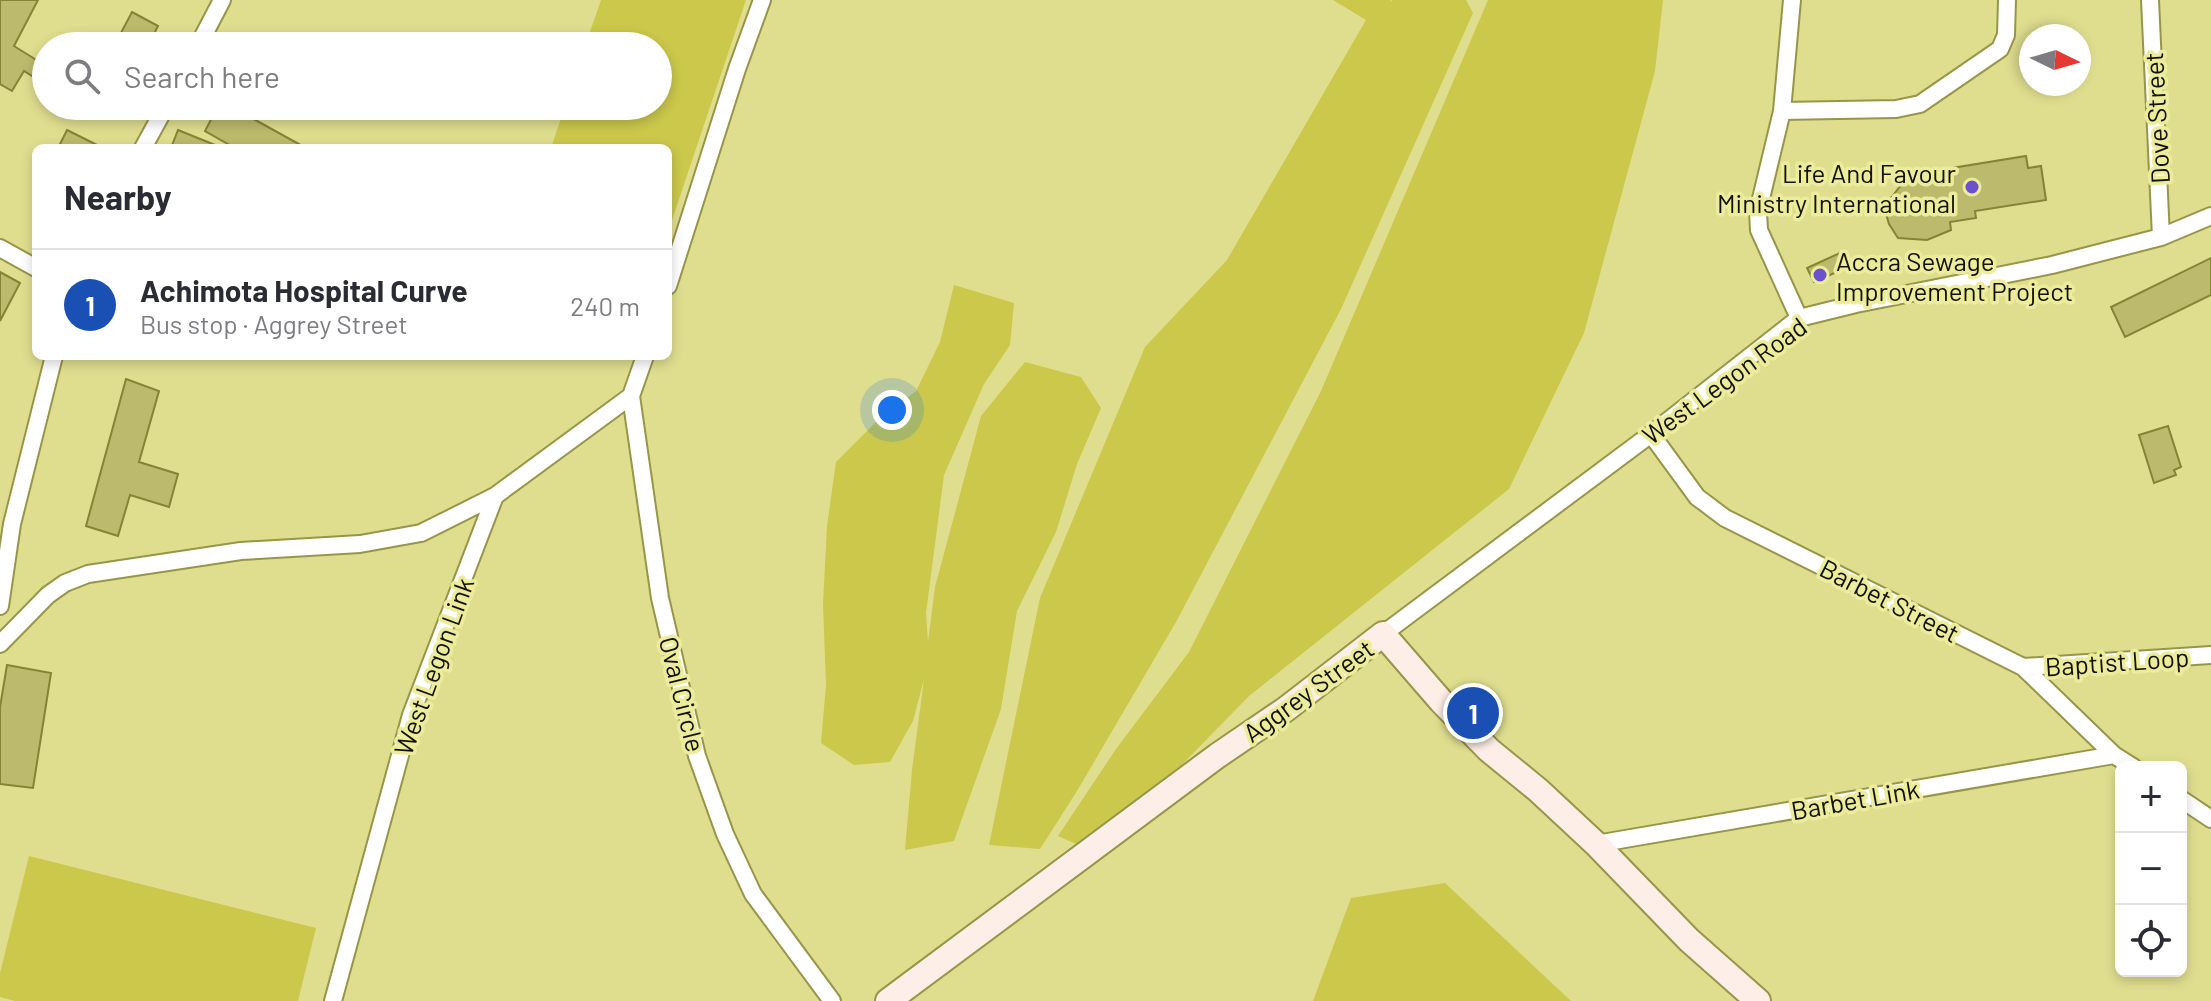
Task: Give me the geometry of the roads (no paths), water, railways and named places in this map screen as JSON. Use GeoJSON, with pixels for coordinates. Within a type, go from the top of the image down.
{"type":"FeatureCollection","features":[{"type":"Feature","properties":{"kind":"main road","name":"Aggrey Street"},"geometry":{"type":"LineString","coordinates":[[888,1001],[1217,756],[1286,709],[1383,634],[1489,750],[1596,844],[1689,940],[1758,1001]]}},
{"type":"Feature","properties":{"kind":"street"},"geometry":{"type":"LineString","coordinates":[[205,32],[222,0]]}},
{"type":"Feature","properties":{"kind":"street"},"geometry":{"type":"LineString","coordinates":[[672,273],[762,0]]}},
{"type":"Feature","properties":{"kind":"street"},"geometry":{"type":"LineString","coordinates":[[1792,0],[1782,111],[1758,211],[1759,230],[1799,318]]}},
{"type":"Feature","properties":{"kind":"street"},"geometry":{"type":"LineString","coordinates":[[1782,111],[1896,109],[1920,104],[2000,49],[2006,35],[2007,0]]}},
{"type":"Feature","properties":{"kind":"street","name":"Dove Street"},"geometry":{"type":"LineString","coordinates":[[2150,0],[2161,237]]}},
{"type":"Feature","properties":{"kind":"street"},"geometry":{"type":"LineString","coordinates":[[145,144],[158,120]]}},
{"type":"Feature","properties":{"kind":"street","name":"West Legon Road"},"geometry":{"type":"LineString","coordinates":[[1383,634],[1651,434],[1799,318],[2052,265],[2161,237],[2211,216]]}},
{"type":"Feature","properties":{"kind":"street"},"geometry":{"type":"LineString","coordinates":[[0,248],[32,266]]}},
{"type":"Feature","properties":{"kind":"street"},"geometry":{"type":"LineString","coordinates":[[0,606],[12,524],[53,360]]}},
{"type":"Feature","properties":{"kind":"street","name":"Oval Circle"},"geometry":{"type":"LineString","coordinates":[[644,360],[631,396],[660,598],[697,756],[725,834],[753,894],[832,1001]]}},
{"type":"Feature","properties":{"kind":"street"},"geometry":{"type":"LineString","coordinates":[[0,644],[48,595],[65,583],[88,574],[241,551],[360,544],[421,533],[495,496],[631,396]]}},
{"type":"Feature","properties":{"kind":"street","name":"Barbet Street"},"geometry":{"type":"LineString","coordinates":[[1651,434],[1697,497],[1725,518],[2023,667],[2124,761]]}},
{"type":"Feature","properties":{"kind":"street","name":"West Legon Link"},"geometry":{"type":"LineString","coordinates":[[333,1001],[411,715],[495,496]]}},
{"type":"Feature","properties":{"kind":"street","name":"Baptist Loop"},"geometry":{"type":"LineString","coordinates":[[2023,667],[2211,655]]}},
{"type":"Feature","properties":{"kind":"street","name":"Barbet Link"},"geometry":{"type":"LineString","coordinates":[[1596,844],[2114,755]]}},
{"type":"Feature","properties":{"kind":"street"},"geometry":{"type":"LineString","coordinates":[[2187,803],[2211,819]]}},
{"type":"Feature","properties":{"kind":"place","name":"Life And Favour Ministry International"},"geometry":{"type":"Point","coordinates":[1972,187]}},
{"type":"Feature","properties":{"kind":"place","name":"Accra Sewage Improvement Project"},"geometry":{"type":"Point","coordinates":[1820,275]}},
{"type":"Feature","properties":{"kind":"place","name":"Achimota Hospital Curve"},"geometry":{"type":"Point","coordinates":[1473,713]}}]}
